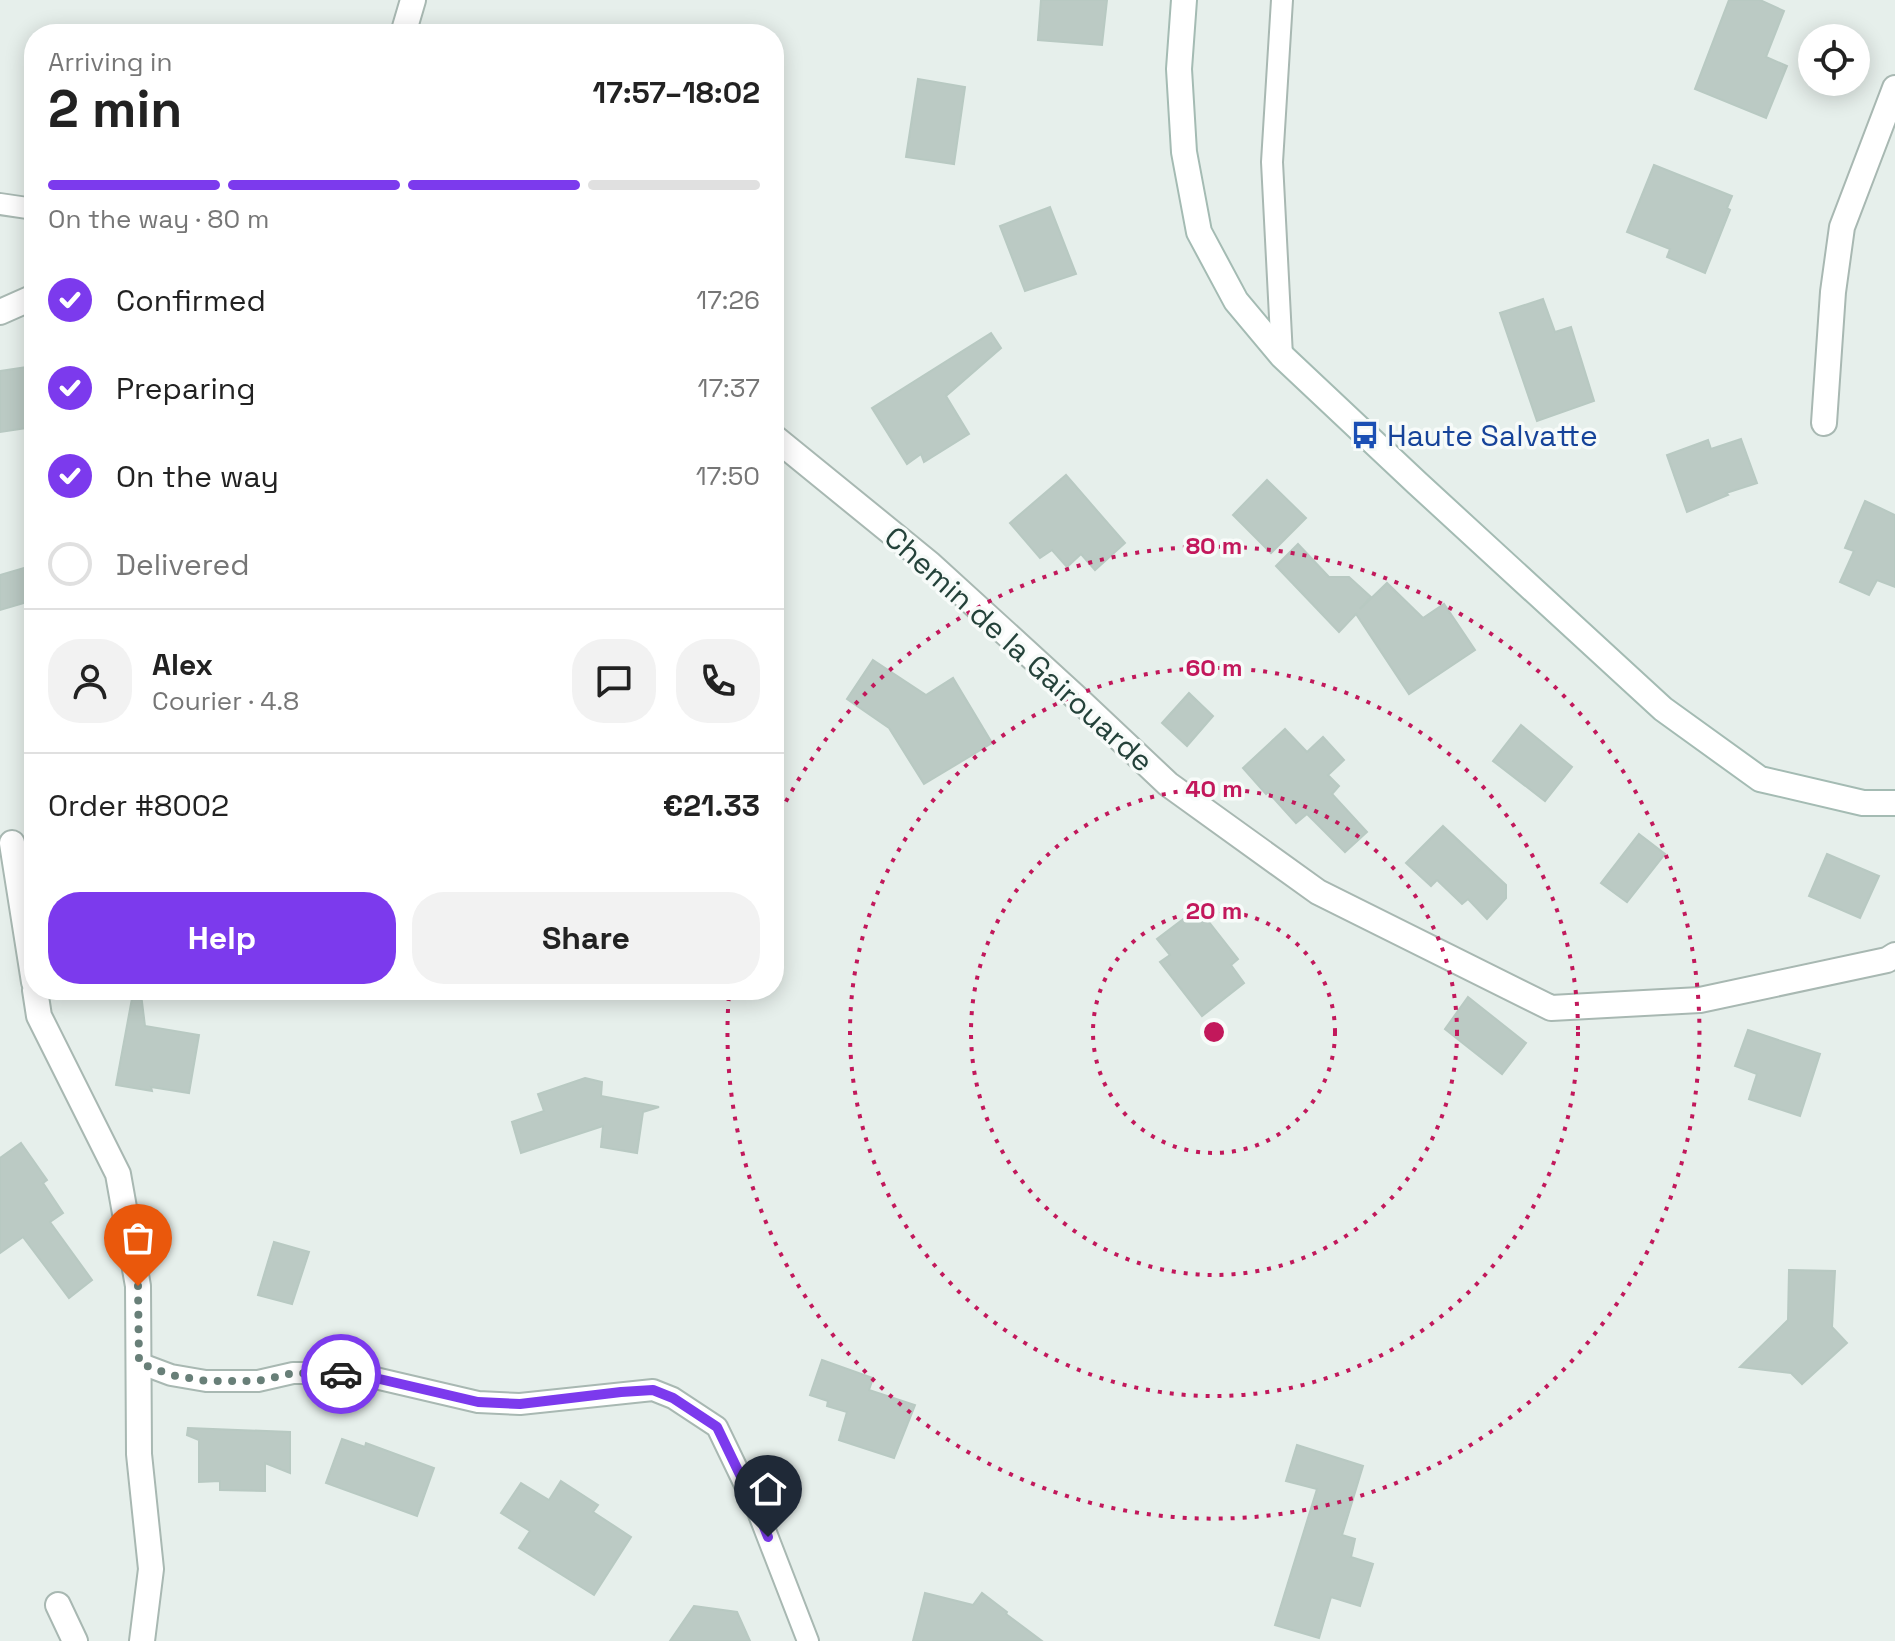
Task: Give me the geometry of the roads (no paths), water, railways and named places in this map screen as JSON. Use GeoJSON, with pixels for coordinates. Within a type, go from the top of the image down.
{"type":"FeatureCollection","features":[{"type":"Feature","properties":{"kind":"street"},"geometry":{"type":"LineString","coordinates":[[406,24],[414,0]]}},
{"type":"Feature","properties":{"kind":"street"},"geometry":{"type":"LineString","coordinates":[[414,0],[417,24]]}},
{"type":"Feature","properties":{"kind":"street"},"geometry":{"type":"LineString","coordinates":[[1184,0],[1179,69],[1184,152],[1199,232],[1236,301],[1282,356],[1440,505],[1675,718],[1760,779],[1863,803],[1895,803]]}},
{"type":"Feature","properties":{"kind":"street"},"geometry":{"type":"LineString","coordinates":[[1824,423],[1833,292],[1842,227],[1895,88]]}},
{"type":"Feature","properties":{"kind":"street"},"geometry":{"type":"LineString","coordinates":[[0,312],[24,301]]}},
{"type":"Feature","properties":{"kind":"street","name":"Chemin de la Gairouarde"},"geometry":{"type":"LineString","coordinates":[[784,445],[930,564],[1168,784],[1318,892],[1551,1008],[1700,1000],[1887,960],[1895,955]]}},
{"type":"Feature","properties":{"kind":"street"},"geometry":{"type":"LineString","coordinates":[[15,840],[24,907]]}},
{"type":"Feature","properties":{"kind":"street"},"geometry":{"type":"LineString","coordinates":[[37,1000],[39,1016],[118,1174],[138,1286],[139,1454],[151,1569],[142,1641]]}},
{"type":"Feature","properties":{"kind":"street"},"geometry":{"type":"LineString","coordinates":[[58,1605],[75,1641]]}},
{"type":"Feature","properties":{"kind":"lane"},"geometry":{"type":"LineString","coordinates":[[1282,0],[1272,162],[1282,356]]}},
{"type":"Feature","properties":{"kind":"lane"},"geometry":{"type":"LineString","coordinates":[[0,204],[24,208]]}},
{"type":"Feature","properties":{"kind":"lane"},"geometry":{"type":"LineString","coordinates":[[139,1363],[171,1375],[206,1381],[258,1381],[293,1373],[371,1377],[478,1402],[520,1404],[653,1390],[673,1398],[717,1427],[758,1512],[808,1641]]}},
{"type":"Feature","properties":{"kind":"place","name":"Haute Salvatte"},"geometry":{"type":"Point","coordinates":[1365,435]}}]}
